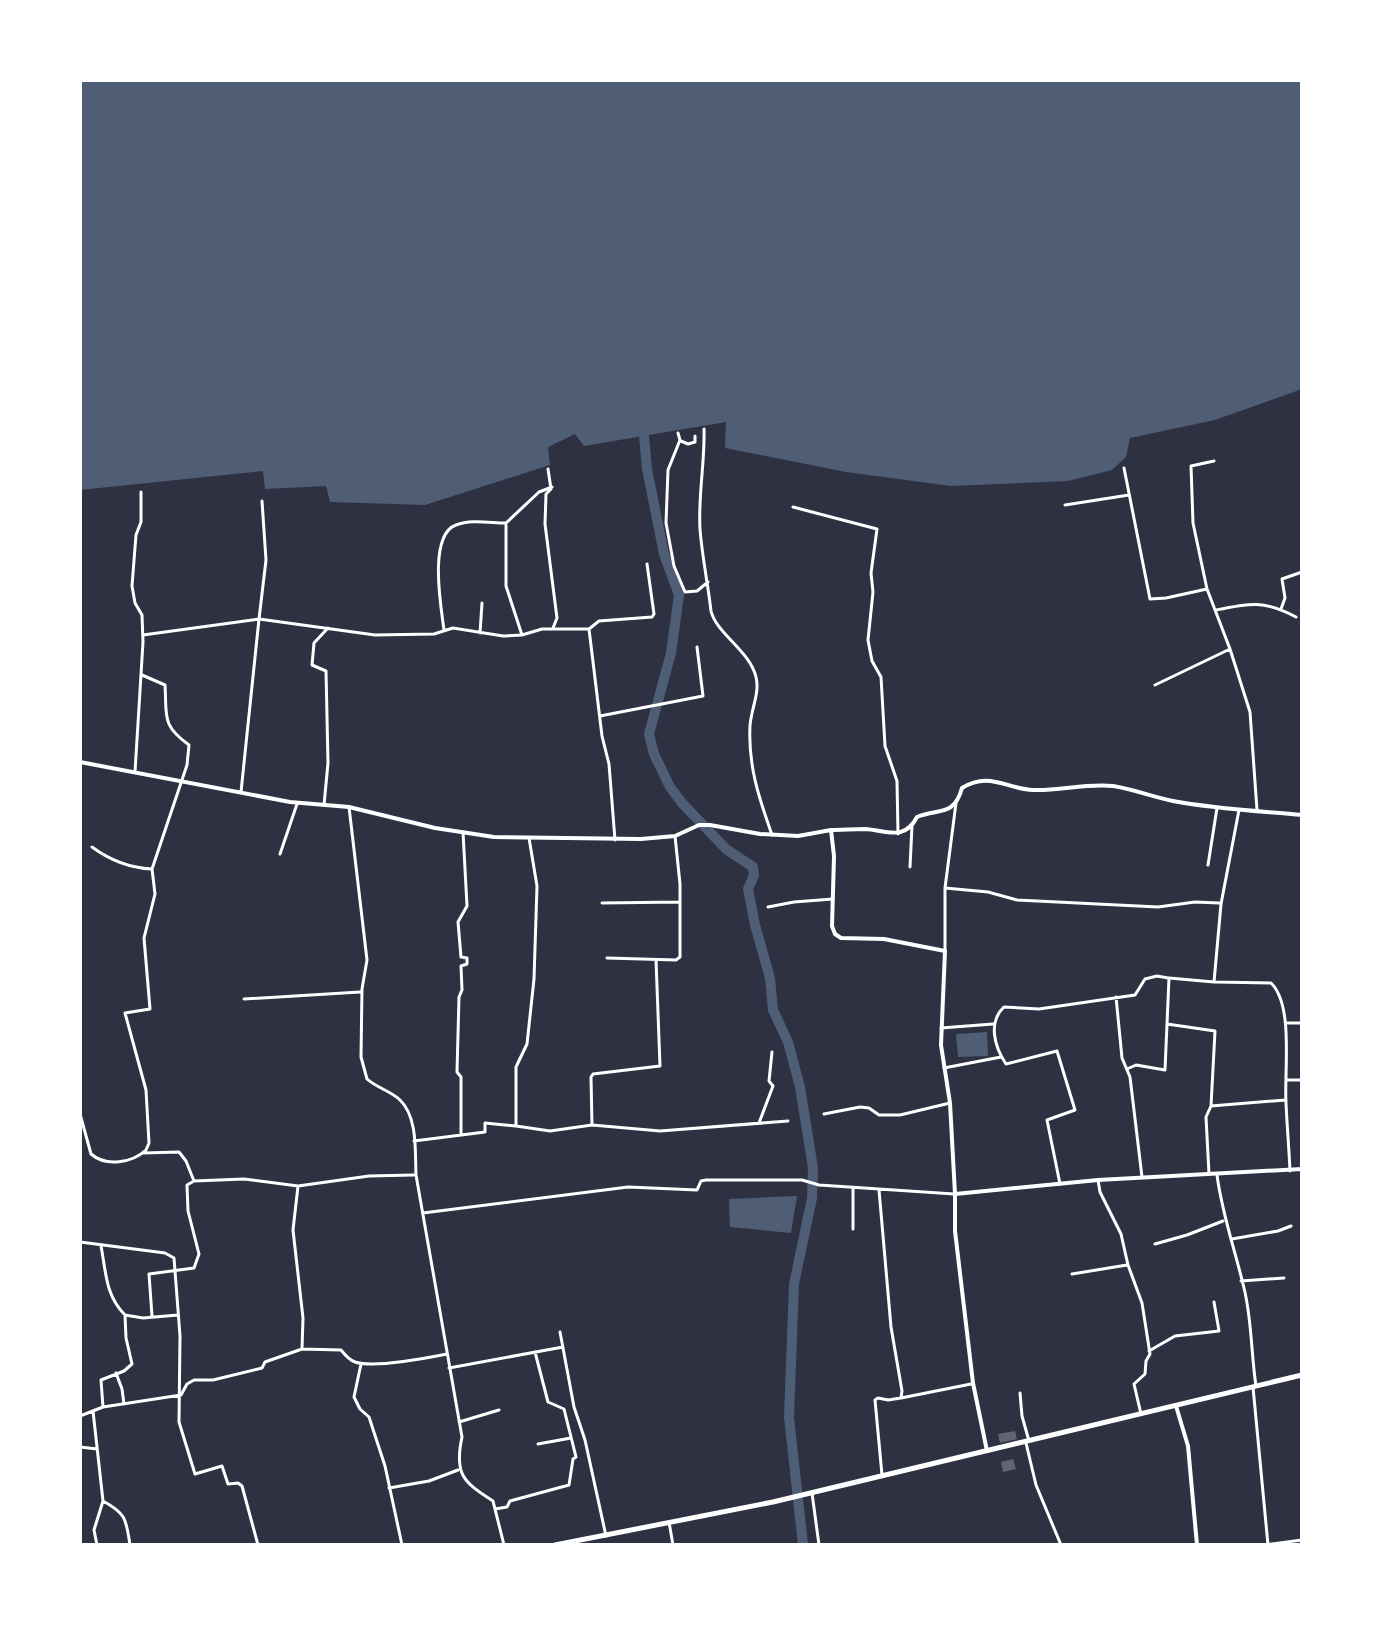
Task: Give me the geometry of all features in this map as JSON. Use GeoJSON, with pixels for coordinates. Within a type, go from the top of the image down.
{"type":"FeatureCollection","features":[{"type":"Feature","properties":{"kind":"main road"},"geometry":{"type":"LineString","coordinates":[[80,762],[297,803],[349,807],[463,832],[529,838],[615,840],[675,836],[699,825],[772,835],[798,836],[862,829],[898,834],[912,826],[917,817],[947,811],[956,803],[962,788],[970,783],[993,781],[1030,790],[1113,786],[1217,808],[1302,815]]}},
{"type":"Feature","properties":{"kind":"main road"},"geometry":{"type":"LineString","coordinates":[[831,830],[834,856],[832,926],[835,934],[841,938],[884,939],[945,951],[941,1028],[950,1103],[955,1231],[973,1383],[987,1451]]}},
{"type":"Feature","properties":{"kind":"main road"},"geometry":{"type":"LineString","coordinates":[[955,1194],[1098,1180],[1302,1169]]}},
{"type":"Feature","properties":{"kind":"main road"},"geometry":{"type":"LineString","coordinates":[[555,1545],[598,1541],[606,1536],[773,1502],[1302,1375]]}},
{"type":"Feature","properties":{"kind":"main road"},"geometry":{"type":"LineString","coordinates":[[1176,1406],[1188,1446],[1197,1545]]}},
{"type":"Feature","properties":{"kind":"street"},"geometry":{"type":"LineString","coordinates":[[704,429],[700,530],[713,618],[741,651],[757,679],[750,723],[750,760],[758,799],[772,835]]}},
{"type":"Feature","properties":{"kind":"street"},"geometry":{"type":"LineString","coordinates":[[678,433],[680,440],[668,470],[666,523],[674,566],[685,592],[697,591],[708,582]]}},
{"type":"Feature","properties":{"kind":"street"},"geometry":{"type":"LineString","coordinates":[[680,440],[688,444],[695,442],[695,436]]}},
{"type":"Feature","properties":{"kind":"street"},"geometry":{"type":"LineString","coordinates":[[1214,461],[1191,466],[1193,523],[1207,589],[1250,712],[1257,811]]}},
{"type":"Feature","properties":{"kind":"street"},"geometry":{"type":"LineString","coordinates":[[1124,468],[1150,599],[1207,589]]}},
{"type":"Feature","properties":{"kind":"street"},"geometry":{"type":"LineString","coordinates":[[548,469],[552,487]]}},
{"type":"Feature","properties":{"kind":"street"},"geometry":{"type":"LineString","coordinates":[[444,630],[439,561],[443,538],[451,527],[459,524],[506,523],[539,492],[552,487]]}},
{"type":"Feature","properties":{"kind":"street"},"geometry":{"type":"LineString","coordinates":[[552,487],[546,494],[545,504],[557,618],[553,629]]}},
{"type":"Feature","properties":{"kind":"street"},"geometry":{"type":"LineString","coordinates":[[135,772],[143,635],[142,615],[135,603],[132,586],[136,535],[141,522],[141,492]]}},
{"type":"Feature","properties":{"kind":"street"},"geometry":{"type":"LineString","coordinates":[[1065,505],[1129,495]]}},
{"type":"Feature","properties":{"kind":"street"},"geometry":{"type":"LineString","coordinates":[[241,793],[266,560],[262,501]]}},
{"type":"Feature","properties":{"kind":"street"},"geometry":{"type":"LineString","coordinates":[[793,507],[877,529],[871,573],[873,592],[868,640],[872,661],[881,677],[885,746],[897,781],[898,834]]}},
{"type":"Feature","properties":{"kind":"street"},"geometry":{"type":"LineString","coordinates":[[506,523],[506,586],[522,635]]}},
{"type":"Feature","properties":{"kind":"street"},"geometry":{"type":"LineString","coordinates":[[143,635],[259,619],[375,635],[434,634],[453,628],[522,635],[531,630],[589,629],[599,621],[652,617],[647,564]]}},
{"type":"Feature","properties":{"kind":"street"},"geometry":{"type":"LineString","coordinates":[[1281,609],[1285,598],[1282,579],[1302,572]]}},
{"type":"Feature","properties":{"kind":"street"},"geometry":{"type":"LineString","coordinates":[[480,633],[482,603]]}},
{"type":"Feature","properties":{"kind":"street"},"geometry":{"type":"LineString","coordinates":[[1214,610],[1258,603],[1296,617]]}},
{"type":"Feature","properties":{"kind":"street"},"geometry":{"type":"LineString","coordinates":[[324,805],[328,763],[326,671],[312,665],[314,643],[328,627]]}},
{"type":"Feature","properties":{"kind":"street"},"geometry":{"type":"LineString","coordinates":[[589,629],[609,764],[615,840]]}},
{"type":"Feature","properties":{"kind":"street"},"geometry":{"type":"LineString","coordinates":[[600,716],[703,696],[697,647]]}},
{"type":"Feature","properties":{"kind":"street"},"geometry":{"type":"LineString","coordinates":[[1155,685],[1230,649]]}},
{"type":"Feature","properties":{"kind":"street"},"geometry":{"type":"LineString","coordinates":[[142,675],[165,685],[167,720],[172,733],[189,745],[182,782],[152,869],[155,894],[144,938],[150,1009],[125,1013],[146,1090],[149,1143],[143,1153]]}},
{"type":"Feature","properties":{"kind":"street"},"geometry":{"type":"LineString","coordinates":[[280,854],[297,803]]}},
{"type":"Feature","properties":{"kind":"street"},"geometry":{"type":"LineString","coordinates":[[945,951],[945,888],[956,803]]}},
{"type":"Feature","properties":{"kind":"street"},"geometry":{"type":"LineString","coordinates":[[349,807],[367,960],[362,992],[361,1057],[364,1073],[373,1085],[399,1098],[406,1107],[462,1437],[457,1459],[459,1470],[470,1487],[493,1501],[504,1545]]}},
{"type":"Feature","properties":{"kind":"street"},"geometry":{"type":"LineString","coordinates":[[1208,865],[1217,808]]}},
{"type":"Feature","properties":{"kind":"street"},"geometry":{"type":"LineString","coordinates":[[1214,982],[1221,904],[1239,810]]}},
{"type":"Feature","properties":{"kind":"street"},"geometry":{"type":"LineString","coordinates":[[910,867],[912,826]]}},
{"type":"Feature","properties":{"kind":"street"},"geometry":{"type":"LineString","coordinates":[[904,831],[910,837]]}},
{"type":"Feature","properties":{"kind":"street"},"geometry":{"type":"LineString","coordinates":[[461,1135],[461,1077],[457,1072],[459,997],[462,990],[461,966],[467,964],[467,958],[461,957],[457,930],[467,906],[463,832]]}},
{"type":"Feature","properties":{"kind":"street"},"geometry":{"type":"LineString","coordinates":[[607,958],[676,960],[680,957],[675,836]]}},
{"type":"Feature","properties":{"kind":"street"},"geometry":{"type":"LineString","coordinates":[[516,1126],[516,1067],[527,1044],[534,979],[537,886],[529,838]]}},
{"type":"Feature","properties":{"kind":"street"},"geometry":{"type":"LineString","coordinates":[[92,847],[109,859],[134,868],[152,869]]}},
{"type":"Feature","properties":{"kind":"street"},"geometry":{"type":"LineString","coordinates":[[945,888],[988,892],[1017,900],[1158,907],[1213,901],[1221,904]]}},
{"type":"Feature","properties":{"kind":"street"},"geometry":{"type":"LineString","coordinates":[[768,907],[833,899]]}},
{"type":"Feature","properties":{"kind":"street"},"geometry":{"type":"LineString","coordinates":[[602,903],[680,902]]}},
{"type":"Feature","properties":{"kind":"street"},"geometry":{"type":"LineString","coordinates":[[592,1125],[593,1074],[660,1066],[656,960]]}},
{"type":"Feature","properties":{"kind":"street"},"geometry":{"type":"LineString","coordinates":[[1060,1184],[1047,1120],[1075,1110],[1057,1051],[1006,1064],[1001,1057],[993,1024],[1004,1007],[1039,1009],[1135,995],[1145,979],[1157,976],[1214,982],[1271,983],[1277,988],[1285,1023],[1290,1171]]}},
{"type":"Feature","properties":{"kind":"street"},"geometry":{"type":"LineString","coordinates":[[1127,1069],[1136,1065],[1165,1070],[1169,978]]}},
{"type":"Feature","properties":{"kind":"street"},"geometry":{"type":"LineString","coordinates":[[244,999],[362,992]]}},
{"type":"Feature","properties":{"kind":"street"},"geometry":{"type":"LineString","coordinates":[[1116,997],[1122,1058],[1130,1077],[1142,1177]]}},
{"type":"Feature","properties":{"kind":"street"},"geometry":{"type":"LineString","coordinates":[[1285,1023],[1302,1023]]}},
{"type":"Feature","properties":{"kind":"street"},"geometry":{"type":"LineString","coordinates":[[941,1028],[993,1024]]}},
{"type":"Feature","properties":{"kind":"street"},"geometry":{"type":"LineString","coordinates":[[1167,1024],[1215,1031],[1211,1106],[1206,1117],[1209,1174]]}},
{"type":"Feature","properties":{"kind":"street"},"geometry":{"type":"LineString","coordinates":[[759,1123],[773,1086],[769,1081],[772,1052]]}},
{"type":"Feature","properties":{"kind":"street"},"geometry":{"type":"LineString","coordinates":[[944,1068],[1001,1057]]}},
{"type":"Feature","properties":{"kind":"street"},"geometry":{"type":"LineString","coordinates":[[1286,1080],[1302,1080]]}},
{"type":"Feature","properties":{"kind":"street"},"geometry":{"type":"LineString","coordinates":[[1211,1106],[1286,1100]]}},
{"type":"Feature","properties":{"kind":"street"},"geometry":{"type":"LineString","coordinates":[[824,1114],[860,1107],[869,1108],[879,1115],[900,1115],[950,1103]]}},
{"type":"Feature","properties":{"kind":"street"},"geometry":{"type":"LineString","coordinates":[[80,1114],[91,1154],[95,1158],[105,1162],[122,1162],[143,1153],[179,1152],[194,1181]]}},
{"type":"Feature","properties":{"kind":"street"},"geometry":{"type":"LineString","coordinates":[[414,1141],[485,1132],[485,1123],[559,1131],[592,1125],[660,1131],[788,1121]]}},
{"type":"Feature","properties":{"kind":"street"},"geometry":{"type":"LineString","coordinates":[[1217,1174],[1241,1281],[1255,1387],[1266,1545],[1302,1540]]}},
{"type":"Feature","properties":{"kind":"street"},"geometry":{"type":"LineString","coordinates":[[152,1316],[149,1274],[194,1268],[199,1254],[188,1211],[187,1185],[194,1181],[244,1179],[298,1186],[369,1176],[416,1175]]}},
{"type":"Feature","properties":{"kind":"street"},"geometry":{"type":"LineString","coordinates":[[423,1213],[628,1187],[697,1190],[701,1181],[706,1180],[802,1180],[819,1185],[955,1194]]}},
{"type":"Feature","properties":{"kind":"street"},"geometry":{"type":"LineString","coordinates":[[1098,1180],[1100,1192],[1121,1234],[1145,1314],[1149,1351],[1145,1374],[1134,1384],[1141,1414]]}},
{"type":"Feature","properties":{"kind":"street"},"geometry":{"type":"LineString","coordinates":[[298,1186],[293,1230],[303,1318],[302,1349]]}},
{"type":"Feature","properties":{"kind":"street"},"geometry":{"type":"LineString","coordinates":[[853,1188],[853,1229]]}},
{"type":"Feature","properties":{"kind":"street"},"geometry":{"type":"LineString","coordinates":[[879,1189],[891,1327],[901,1398]]}},
{"type":"Feature","properties":{"kind":"street"},"geometry":{"type":"LineString","coordinates":[[1155,1244],[1225,1220]]}},
{"type":"Feature","properties":{"kind":"street"},"geometry":{"type":"LineString","coordinates":[[1232,1239],[1291,1226]]}},
{"type":"Feature","properties":{"kind":"street"},"geometry":{"type":"LineString","coordinates":[[80,1242],[170,1254],[174,1258],[181,1395],[179,1422],[195,1474],[222,1466],[228,1484],[238,1483],[242,1486],[258,1545]]}},
{"type":"Feature","properties":{"kind":"street"},"geometry":{"type":"LineString","coordinates":[[101,1244],[106,1281],[115,1305],[125,1315],[143,1318],[178,1315]]}},
{"type":"Feature","properties":{"kind":"street"},"geometry":{"type":"LineString","coordinates":[[1072,1274],[1128,1265]]}},
{"type":"Feature","properties":{"kind":"street"},"geometry":{"type":"LineString","coordinates":[[1241,1281],[1284,1278]]}},
{"type":"Feature","properties":{"kind":"street"},"geometry":{"type":"LineString","coordinates":[[1149,1351],[1175,1336],[1219,1331],[1214,1302]]}},
{"type":"Feature","properties":{"kind":"street"},"geometry":{"type":"LineString","coordinates":[[103,1407],[101,1380],[124,1371],[132,1364],[125,1315]]}},
{"type":"Feature","properties":{"kind":"street"},"geometry":{"type":"LineString","coordinates":[[560,1332],[574,1407],[585,1440],[606,1536]]}},
{"type":"Feature","properties":{"kind":"street"},"geometry":{"type":"LineString","coordinates":[[449,1368],[563,1347]]}},
{"type":"Feature","properties":{"kind":"street"},"geometry":{"type":"LineString","coordinates":[[181,1395],[187,1384],[194,1380],[213,1380],[262,1368],[265,1362],[302,1349],[341,1350],[351,1361],[361,1364],[447,1354]]}},
{"type":"Feature","properties":{"kind":"street"},"geometry":{"type":"LineString","coordinates":[[495,1509],[507,1507],[510,1501],[569,1485],[573,1459],[576,1457],[564,1409],[548,1402],[535,1352]]}},
{"type":"Feature","properties":{"kind":"street"},"geometry":{"type":"LineString","coordinates":[[361,1364],[354,1397],[369,1417],[385,1466],[402,1545]]}},
{"type":"Feature","properties":{"kind":"street"},"geometry":{"type":"LineString","coordinates":[[116,1373],[124,1404]]}},
{"type":"Feature","properties":{"kind":"street"},"geometry":{"type":"LineString","coordinates":[[882,1475],[875,1400],[901,1398],[973,1383]]}},
{"type":"Feature","properties":{"kind":"street"},"geometry":{"type":"LineString","coordinates":[[1020,1393],[1036,1485],[1061,1545]]}},
{"type":"Feature","properties":{"kind":"street"},"geometry":{"type":"LineString","coordinates":[[80,1416],[103,1407],[181,1395]]}},
{"type":"Feature","properties":{"kind":"street"},"geometry":{"type":"LineString","coordinates":[[459,1422],[499,1410]]}},
{"type":"Feature","properties":{"kind":"street"},"geometry":{"type":"LineString","coordinates":[[93,1411],[103,1501],[94,1530],[97,1545]]}},
{"type":"Feature","properties":{"kind":"street"},"geometry":{"type":"LineString","coordinates":[[538,1444],[571,1438]]}},
{"type":"Feature","properties":{"kind":"street"},"geometry":{"type":"LineString","coordinates":[[80,1447],[97,1449]]}},
{"type":"Feature","properties":{"kind":"street"},"geometry":{"type":"LineString","coordinates":[[389,1488],[429,1481],[459,1470]]}},
{"type":"Feature","properties":{"kind":"street"},"geometry":{"type":"LineString","coordinates":[[810,1493],[817,1516],[819,1545]]}},
{"type":"Feature","properties":{"kind":"street"},"geometry":{"type":"LineString","coordinates":[[103,1501],[126,1518],[130,1545]]}},
{"type":"Feature","properties":{"kind":"street"},"geometry":{"type":"LineString","coordinates":[[669,1522],[673,1545]]}},
{"type":"Feature","properties":{"kind":"water"},"geometry":{"type":"Polygon","coordinates":[[[80,80],[1302,80],[1302,389],[1215,420],[1130,438],[1126,457],[1112,470],[1068,481],[951,486],[846,472],[725,448],[726,422],[584,446],[575,434],[548,447],[550,465],[425,505],[330,502],[326,486],[265,489],[263,471],[80,490],[80,80]]]}},
{"type":"Feature","properties":{"kind":"water"},"geometry":{"type":"Polygon","coordinates":[[[987,1032],[988,1056],[958,1057],[956,1034],[987,1032]]]}},
{"type":"Feature","properties":{"kind":"water"},"geometry":{"type":"Polygon","coordinates":[[[797,1196],[791,1233],[730,1227],[729,1199],[797,1196]]]}},
{"type":"Feature","properties":{"kind":"building"},"geometry":{"type":"Polygon","coordinates":[[[1015,1431],[1017,1439],[1000,1443],[998,1434],[1015,1431]]]}},
{"type":"Feature","properties":{"kind":"building"},"geometry":{"type":"Polygon","coordinates":[[[1013,1459],[1016,1469],[1003,1472],[1001,1462],[1013,1459]]]}},
{"type":"Feature","properties":{"kind":"waterway"},"geometry":{"type":"LineString","coordinates":[[643,424],[647,469],[664,554],[679,595],[671,653],[649,734],[654,754],[670,787],[682,803],[726,849],[753,867],[754,875],[748,889],[755,925],[770,978],[773,1010],[788,1042],[800,1087],[813,1168],[812,1198],[794,1284],[789,1417],[803,1545]]}}]}
